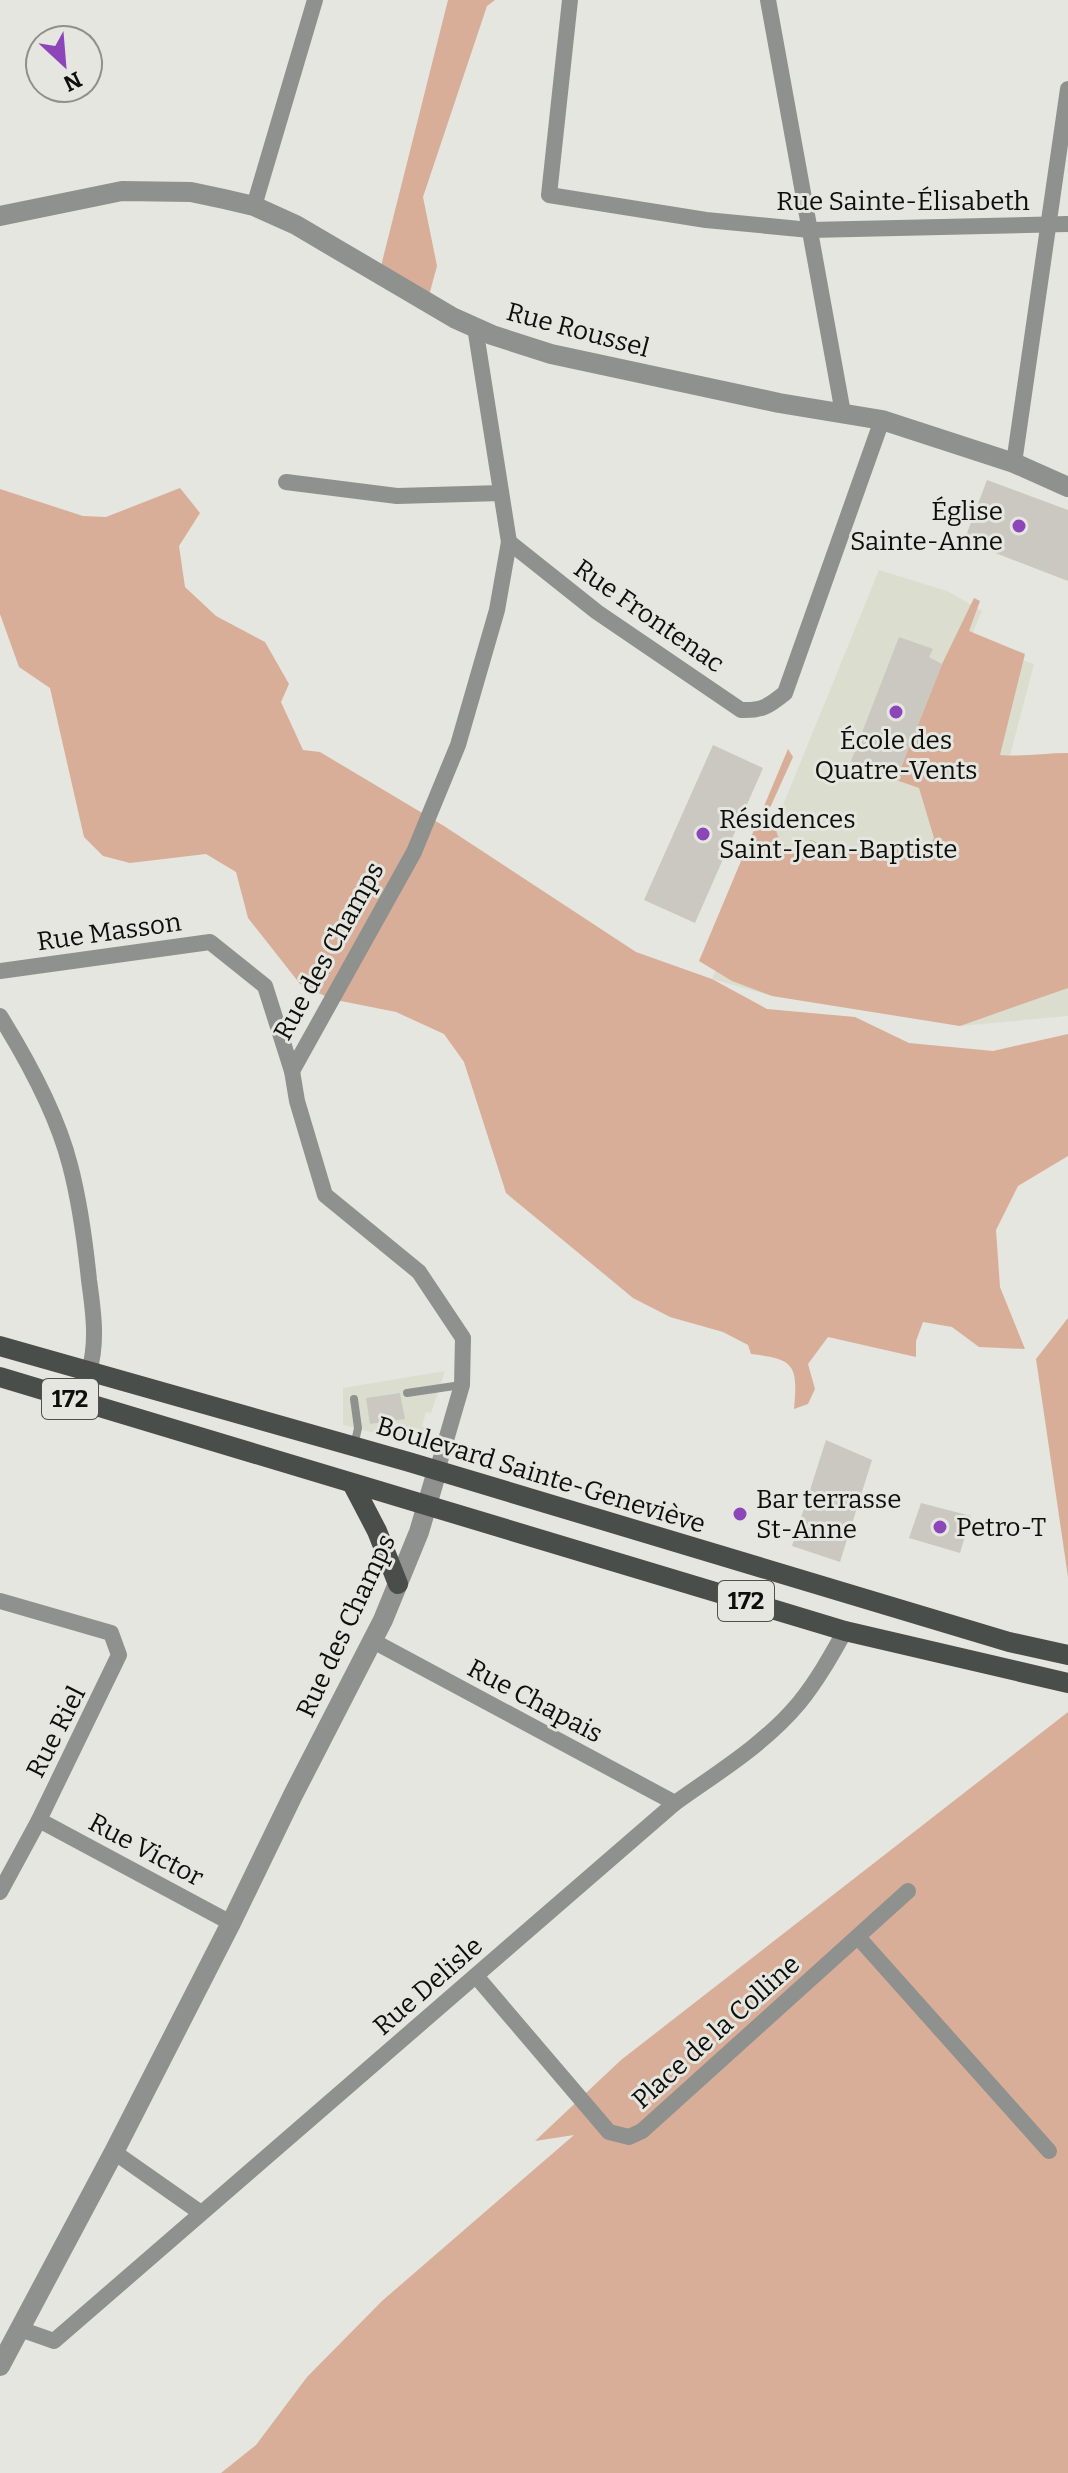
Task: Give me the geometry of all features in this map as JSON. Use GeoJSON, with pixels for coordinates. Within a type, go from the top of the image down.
{"type":"FeatureCollection","features":[{"type":"Feature","properties":{"kind":"main road","name":"Boulevard Sainte-Geneviève"},"geometry":{"type":"LineString","coordinates":[[0,1346],[437,1471],[1009,1642],[1068,1655]]}},
{"type":"Feature","properties":{"kind":"main road","name":"172"},"geometry":{"type":"LineString","coordinates":[[0,1377],[845,1631],[1068,1683]]}},
{"type":"Feature","properties":{"kind":"main road"},"geometry":{"type":"LineString","coordinates":[[353,1485],[377,1531],[398,1584]]}},
{"type":"Feature","properties":{"kind":"street"},"geometry":{"type":"LineString","coordinates":[[254,206],[315,0]]}},
{"type":"Feature","properties":{"kind":"street","name":"Rue Sainte-Élisabeth"},"geometry":{"type":"LineString","coordinates":[[570,0],[549,195],[706,220],[810,230],[1068,224]]}},
{"type":"Feature","properties":{"kind":"street"},"geometry":{"type":"LineString","coordinates":[[768,0],[843,413]]}},
{"type":"Feature","properties":{"kind":"street"},"geometry":{"type":"LineString","coordinates":[[1014,463],[1068,89]]}},
{"type":"Feature","properties":{"kind":"street","name":"Rue Roussel"},"geometry":{"type":"LineString","coordinates":[[0,216],[122,191],[191,192],[254,206],[296,225],[454,318],[551,354],[779,403],[882,420],[1014,463],[1068,487]]}},
{"type":"Feature","properties":{"kind":"street","name":"Rue des Champs"},"geometry":{"type":"LineString","coordinates":[[0,2366],[114,2152],[373,1641],[428,1506],[462,1385],[463,1338],[419,1272],[325,1195],[297,1101],[292,1071],[401,879],[458,745],[497,610],[509,542],[475,327]]}},
{"type":"Feature","properties":{"kind":"street","name":"Rue Frontenac"},"geometry":{"type":"LineString","coordinates":[[509,542],[597,612],[741,710],[768,708],[785,693],[882,420]]}},
{"type":"Feature","properties":{"kind":"street"},"geometry":{"type":"LineString","coordinates":[[286,482],[397,496],[501,493]]}},
{"type":"Feature","properties":{"kind":"street","name":"Rue Masson"},"geometry":{"type":"LineString","coordinates":[[0,971],[210,942],[265,986],[292,1071]]}},
{"type":"Feature","properties":{"kind":"street"},"geometry":{"type":"LineString","coordinates":[[0,1016],[52,1114],[70,1163],[83,1229],[93,1313],[93,1350],[89,1371]]}},
{"type":"Feature","properties":{"kind":"street","name":"Rue Riel"},"geometry":{"type":"LineString","coordinates":[[0,1601],[111,1633],[119,1655],[39,1820],[0,1892]]}},
{"type":"Feature","properties":{"kind":"street","name":"Rue Delisle"},"geometry":{"type":"LineString","coordinates":[[20,2329],[54,2341],[675,1803],[758,1742],[798,1705],[822,1672],[845,1631]]}},
{"type":"Feature","properties":{"kind":"street","name":"Rue Chapais"},"geometry":{"type":"LineString","coordinates":[[373,1641],[675,1803]]}},
{"type":"Feature","properties":{"kind":"street","name":"Rue Victor"},"geometry":{"type":"LineString","coordinates":[[39,1820],[231,1923]]}},
{"type":"Feature","properties":{"kind":"street","name":"Place de la Colline"},"geometry":{"type":"LineString","coordinates":[[476,1976],[609,2132],[629,2137],[642,2131],[908,1891]]}},
{"type":"Feature","properties":{"kind":"street"},"geometry":{"type":"LineString","coordinates":[[858,1937],[1049,2151]]}},
{"type":"Feature","properties":{"kind":"street"},"geometry":{"type":"LineString","coordinates":[[114,2152],[201,2213]]}},
{"type":"Feature","properties":{"kind":"lane"},"geometry":{"type":"LineString","coordinates":[[407,1393],[462,1385]]}},
{"type":"Feature","properties":{"kind":"lane"},"geometry":{"type":"LineString","coordinates":[[353,1447],[358,1428],[354,1399]]}},
{"type":"Feature","properties":{"kind":"shaded area"},"geometry":{"type":"Polygon","coordinates":[[[448,0],[495,0],[487,6],[423,197],[437,266],[428,299],[379,274],[448,0]]]}},
{"type":"Feature","properties":{"kind":"shaded area"},"geometry":{"type":"Polygon","coordinates":[[[180,488],[200,513],[179,546],[185,587],[216,616],[265,642],[289,684],[281,702],[303,750],[320,752],[444,826],[636,952],[712,979],[767,1009],[855,1017],[909,1043],[993,1051],[1068,1034],[1068,1156],[1018,1186],[996,1230],[1000,1287],[1025,1349],[979,1347],[952,1327],[923,1322],[916,1341],[916,1357],[828,1337],[808,1364],[815,1389],[808,1404],[794,1409],[794,1374],[785,1362],[751,1354],[748,1345],[723,1332],[670,1317],[633,1298],[506,1193],[464,1062],[444,1034],[396,1012],[331,999],[300,984],[248,918],[236,872],[206,854],[130,863],[103,856],[84,837],[50,688],[19,667],[0,614],[0,489],[83,516],[106,517],[180,488]]]}},
{"type":"Feature","properties":{"kind":"shaded area"},"geometry":{"type":"Polygon","coordinates":[[[879,570],[947,591],[982,611],[969,641],[1034,664],[990,832],[1068,835],[1068,1016],[960,1026],[772,996],[712,979],[879,570]]]}},
{"type":"Feature","properties":{"kind":"shaded area"},"geometry":{"type":"Polygon","coordinates":[[[974,598],[980,601],[969,631],[1025,654],[1000,755],[1068,753],[1068,988],[960,1026],[772,996],[732,981],[699,961],[788,749],[793,757],[769,810],[781,845],[796,848],[811,840],[836,851],[877,847],[926,852],[934,838],[919,788],[896,780],[942,664],[974,598]]]}},
{"type":"Feature","properties":{"kind":"shaded area"},"geometry":{"type":"Polygon","coordinates":[[[1068,1318],[1068,1577],[1036,1359],[1068,1318]]]}},
{"type":"Feature","properties":{"kind":"shaded area"},"geometry":{"type":"Polygon","coordinates":[[[445,1371],[431,1413],[426,1412],[422,1426],[427,1428],[423,1435],[419,1433],[409,1440],[403,1440],[343,1425],[343,1388],[445,1371]]]}},
{"type":"Feature","properties":{"kind":"shaded area"},"geometry":{"type":"Polygon","coordinates":[[[1068,1712],[1068,2473],[221,2473],[256,2445],[307,2377],[382,2301],[574,2135],[535,2141],[621,2060],[1068,1712]]]}},
{"type":"Feature","properties":{"kind":"building","name":"Église Sainte-Anne"},"geometry":{"type":"Polygon","coordinates":[[[987,480],[1068,510],[1068,581],[964,541],[987,480]]]}},
{"type":"Feature","properties":{"kind":"building","name":"École des Quatre-Vents"},"geometry":{"type":"Polygon","coordinates":[[[899,637],[933,649],[929,657],[942,664],[896,780],[851,761],[899,637]]]}},
{"type":"Feature","properties":{"kind":"building","name":"Résidences Saint-Jean-Baptiste"},"geometry":{"type":"Polygon","coordinates":[[[713,745],[763,768],[695,923],[644,900],[713,745]]]}},
{"type":"Feature","properties":{"kind":"building"},"geometry":{"type":"Polygon","coordinates":[[[400,1393],[405,1419],[370,1424],[366,1398],[400,1393]]]}},
{"type":"Feature","properties":{"kind":"building"},"geometry":{"type":"Polygon","coordinates":[[[826,1440],[872,1460],[840,1562],[792,1546],[826,1440]]]}},
{"type":"Feature","properties":{"kind":"building","name":"Petro-T"},"geometry":{"type":"Polygon","coordinates":[[[921,1503],[971,1516],[960,1553],[909,1538],[921,1503]]]}},
{"type":"Feature","properties":{"kind":"place","name":"Église Sainte-Anne"},"geometry":{"type":"Point","coordinates":[1019,526]}},
{"type":"Feature","properties":{"kind":"place","name":"École des Quatre-Vents"},"geometry":{"type":"Point","coordinates":[896,712]}},
{"type":"Feature","properties":{"kind":"place","name":"Résidences Saint-Jean-Baptiste"},"geometry":{"type":"Point","coordinates":[703,834]}},
{"type":"Feature","properties":{"kind":"place","name":"Bar terrasse St-Anne"},"geometry":{"type":"Point","coordinates":[740,1514]}},
{"type":"Feature","properties":{"kind":"place","name":"Petro-T"},"geometry":{"type":"Point","coordinates":[940,1527]}}]}
